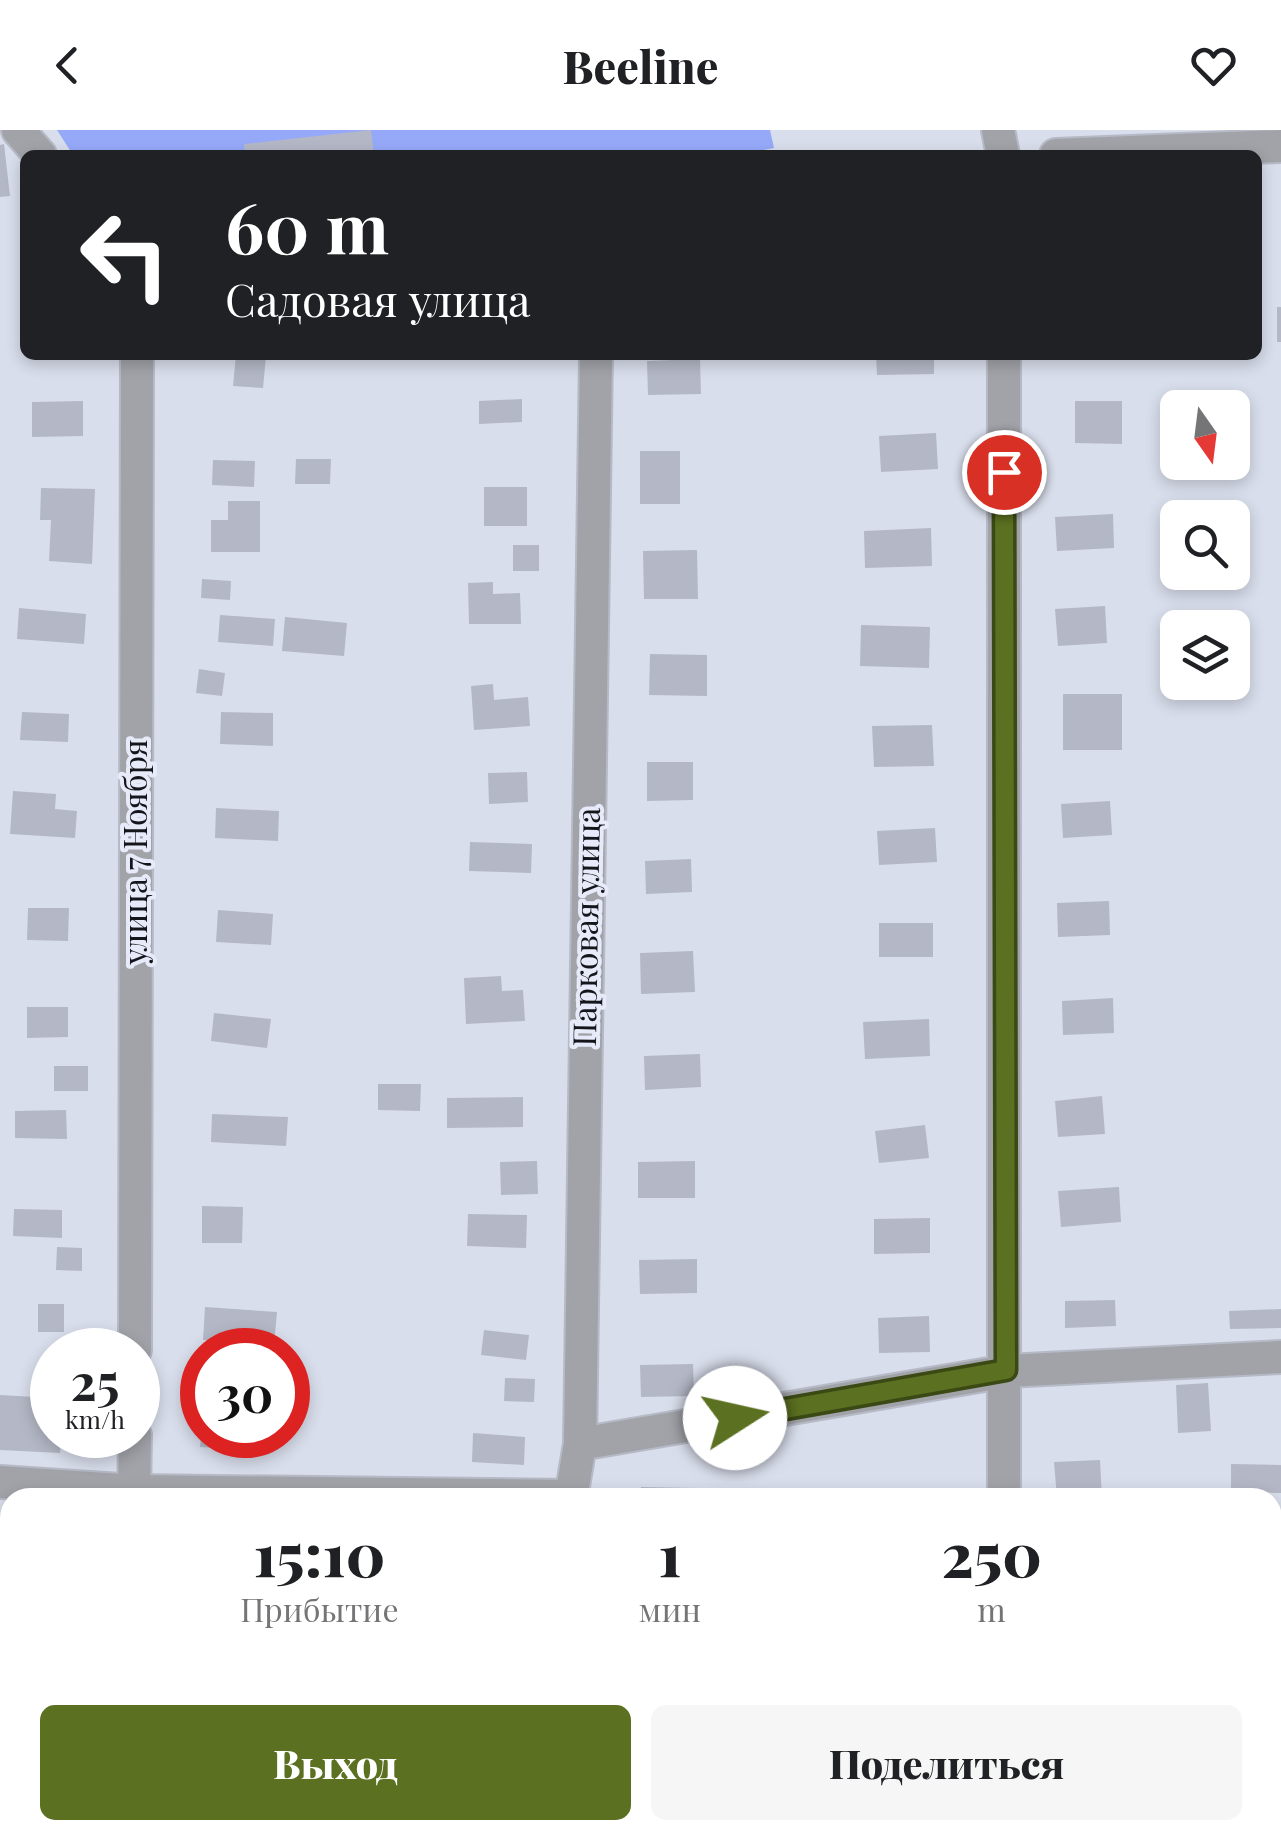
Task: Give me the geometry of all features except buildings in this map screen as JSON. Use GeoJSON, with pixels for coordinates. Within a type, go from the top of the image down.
{"type":"FeatureCollection","features":[{"type":"Feature","properties":{"kind":"street"},"geometry":{"type":"LineString","coordinates":[[18,130],[36,150]]}},
{"type":"Feature","properties":{"kind":"street"},"geometry":{"type":"LineString","coordinates":[[1181,150],[1281,146]]}},
{"type":"Feature","properties":{"kind":"street","name":"улица 7 Ноября"},"geometry":{"type":"LineString","coordinates":[[135,1328],[137,360]]}},
{"type":"Feature","properties":{"kind":"street","name":"Парковая улица"},"geometry":{"type":"LineString","coordinates":[[573,1488],[580,1444],[596,360]]}},
{"type":"Feature","properties":{"kind":"street"},"geometry":{"type":"LineString","coordinates":[[1004,360],[1004,1488]]}},
{"type":"Feature","properties":{"kind":"street"},"geometry":{"type":"LineString","coordinates":[[580,1444],[1006,1370],[1281,1357]]}},
{"type":"Feature","properties":{"kind":"street"},"geometry":{"type":"LineString","coordinates":[[134,1488],[135,1458]]}},
{"type":"Feature","properties":{"kind":"street"},"geometry":{"type":"LineString","coordinates":[[0,1482],[67,1488]]}},
{"type":"Feature","properties":{"kind":"shaded area"},"geometry":{"type":"Polygon","coordinates":[[[57,130],[770,130],[774,148],[763,150],[70,150],[57,130]]]}},
{"type":"Feature","properties":{"kind":"route"},"geometry":{"type":"LineString","coordinates":[[735,1418],[1006,1370],[1004,472]]}}]}
